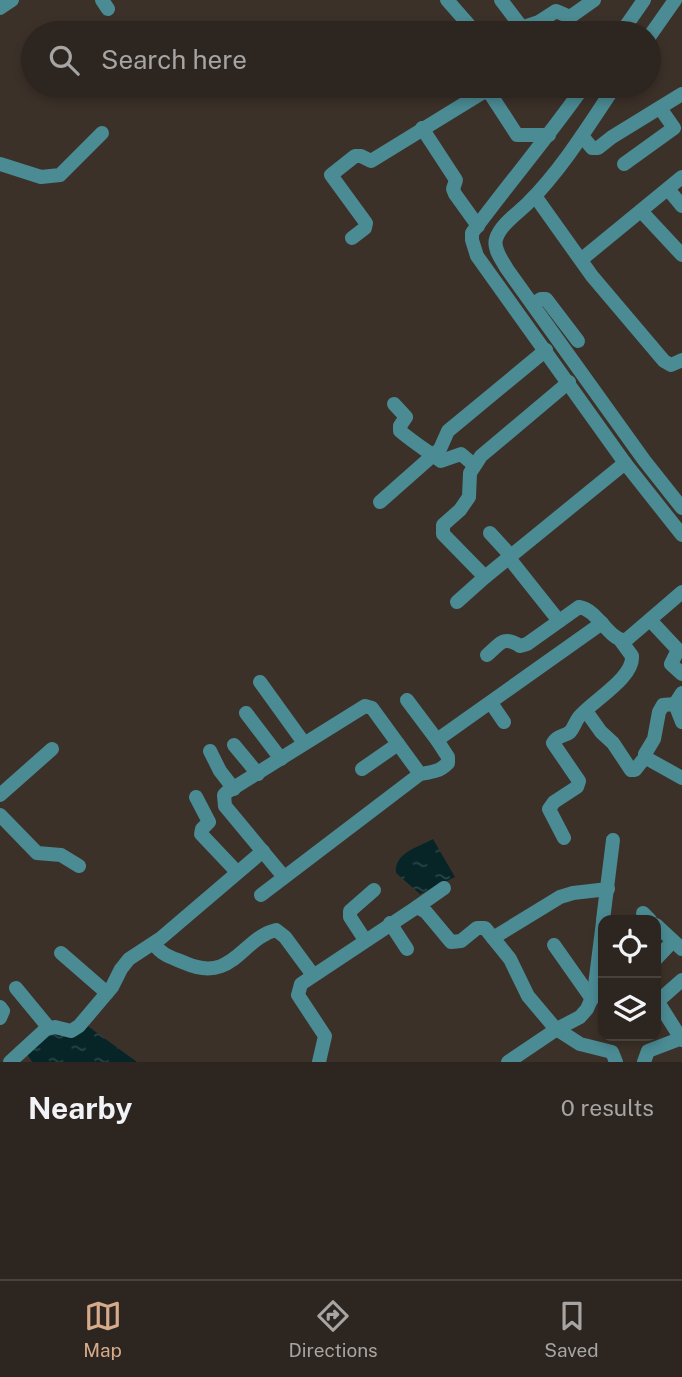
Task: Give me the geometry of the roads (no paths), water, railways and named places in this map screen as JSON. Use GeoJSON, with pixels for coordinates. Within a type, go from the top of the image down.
{"type":"FeatureCollection","features":[{"type":"Feature","properties":{"kind":"street"},"geometry":{"type":"LineString","coordinates":[[0,8],[12,0]]}},
{"type":"Feature","properties":{"kind":"street"},"geometry":{"type":"LineString","coordinates":[[447,0],[465,21]]}},
{"type":"Feature","properties":{"kind":"street"},"geometry":{"type":"LineString","coordinates":[[501,0],[513,21]]}},
{"type":"Feature","properties":{"kind":"street"},"geometry":{"type":"LineString","coordinates":[[548,21],[556,11],[570,17],[594,0]]}},
{"type":"Feature","properties":{"kind":"street"},"geometry":{"type":"LineString","coordinates":[[629,21],[644,0]]}},
{"type":"Feature","properties":{"kind":"street"},"geometry":{"type":"LineString","coordinates":[[660,21],[675,0]]}},
{"type":"Feature","properties":{"kind":"street"},"geometry":{"type":"LineString","coordinates":[[582,135],[592,148],[598,148],[612,136],[682,94]]}},
{"type":"Feature","properties":{"kind":"street"},"geometry":{"type":"LineString","coordinates":[[352,238],[365,228],[366,223],[331,175],[355,156],[371,161],[473,98]]}},
{"type":"Feature","properties":{"kind":"street"},"geometry":{"type":"LineString","coordinates":[[493,98],[517,135],[549,135]]}},
{"type":"Feature","properties":{"kind":"street"},"geometry":{"type":"LineString","coordinates":[[575,98],[505,188],[472,233],[471,240],[477,256],[621,457],[682,535]]}},
{"type":"Feature","properties":{"kind":"street"},"geometry":{"type":"LineString","coordinates":[[607,98],[535,196],[504,227],[496,239],[496,246],[507,269],[638,450],[681,504]]}},
{"type":"Feature","properties":{"kind":"street"},"geometry":{"type":"LineString","coordinates":[[624,163],[674,128],[660,108]]}},
{"type":"Feature","properties":{"kind":"street"},"geometry":{"type":"LineString","coordinates":[[422,128],[456,180],[453,189],[455,194],[478,226]]}},
{"type":"Feature","properties":{"kind":"street"},"geometry":{"type":"LineString","coordinates":[[0,164],[41,177],[60,175],[102,133]]}},
{"type":"Feature","properties":{"kind":"street"},"geometry":{"type":"LineString","coordinates":[[582,259],[682,177]]}},
{"type":"Feature","properties":{"kind":"street"},"geometry":{"type":"LineString","coordinates":[[668,189],[682,206]]}},
{"type":"Feature","properties":{"kind":"street"},"geometry":{"type":"LineString","coordinates":[[535,196],[592,276],[664,361],[671,365],[682,360]]}},
{"type":"Feature","properties":{"kind":"street"},"geometry":{"type":"LineString","coordinates":[[641,211],[682,255]]}},
{"type":"Feature","properties":{"kind":"street"},"geometry":{"type":"LineString","coordinates":[[533,304],[546,299],[578,341]]}},
{"type":"Feature","properties":{"kind":"street"},"geometry":{"type":"LineString","coordinates":[[380,502],[443,446],[449,431],[546,350]]}},
{"type":"Feature","properties":{"kind":"street"},"geometry":{"type":"LineString","coordinates":[[485,577],[442,530],[446,521],[460,510],[469,497],[470,477],[481,456],[569,382]]}},
{"type":"Feature","properties":{"kind":"street"},"geometry":{"type":"LineString","coordinates":[[394,404],[406,417],[400,431],[443,461],[461,454],[474,466]]}},
{"type":"Feature","properties":{"kind":"street"},"geometry":{"type":"LineString","coordinates":[[457,602],[621,457],[638,450]]}},
{"type":"Feature","properties":{"kind":"street"},"geometry":{"type":"LineString","coordinates":[[656,503],[681,504]]}},
{"type":"Feature","properties":{"kind":"street"},"geometry":{"type":"LineString","coordinates":[[490,533],[558,621]]}},
{"type":"Feature","properties":{"kind":"street"},"geometry":{"type":"LineString","coordinates":[[621,641],[625,641],[682,592]]}},
{"type":"Feature","properties":{"kind":"street"},"geometry":{"type":"LineString","coordinates":[[487,655],[505,640],[511,640],[520,646],[527,644],[579,607],[587,609],[621,641],[632,656],[630,667],[624,676],[578,718],[571,731],[552,743],[579,781],[577,787],[548,809],[564,838]]}},
{"type":"Feature","properties":{"kind":"street"},"geometry":{"type":"LineString","coordinates":[[650,620],[678,650],[671,664],[682,674]]}},
{"type":"Feature","properties":{"kind":"street"},"geometry":{"type":"LineString","coordinates":[[437,740],[602,624]]}},
{"type":"Feature","properties":{"kind":"street"},"geometry":{"type":"LineString","coordinates":[[260,682],[304,743]]}},
{"type":"Feature","properties":{"kind":"street"},"geometry":{"type":"LineString","coordinates":[[586,711],[631,770],[635,770],[646,756],[656,734],[663,705],[679,699],[682,722]]}},
{"type":"Feature","properties":{"kind":"street"},"geometry":{"type":"LineString","coordinates":[[261,895],[420,774],[437,772],[448,763],[448,757],[437,740],[407,700]]}},
{"type":"Feature","properties":{"kind":"street"},"geometry":{"type":"LineString","coordinates":[[491,703],[504,722]]}},
{"type":"Feature","properties":{"kind":"street"},"geometry":{"type":"LineString","coordinates":[[284,877],[225,806],[224,795],[365,706],[373,708],[420,774]]}},
{"type":"Feature","properties":{"kind":"street"},"geometry":{"type":"LineString","coordinates":[[246,713],[281,759]]}},
{"type":"Feature","properties":{"kind":"street"},"geometry":{"type":"LineString","coordinates":[[362,769],[398,744]]}},
{"type":"Feature","properties":{"kind":"street"},"geometry":{"type":"LineString","coordinates":[[234,745],[258,774]]}},
{"type":"Feature","properties":{"kind":"street"},"geometry":{"type":"LineString","coordinates":[[0,795],[52,749]]}},
{"type":"Feature","properties":{"kind":"street"},"geometry":{"type":"LineString","coordinates":[[210,751],[220,771],[234,789]]}},
{"type":"Feature","properties":{"kind":"street"},"geometry":{"type":"LineString","coordinates":[[646,756],[682,778]]}},
{"type":"Feature","properties":{"kind":"street"},"geometry":{"type":"LineString","coordinates":[[195,797],[209,820],[201,834],[237,872]]}},
{"type":"Feature","properties":{"kind":"street"},"geometry":{"type":"LineString","coordinates":[[0,815],[37,853],[61,855],[79,866]]}},
{"type":"Feature","properties":{"kind":"street"},"geometry":{"type":"LineString","coordinates":[[604,915],[613,840]]}},
{"type":"Feature","properties":{"kind":"street"},"geometry":{"type":"LineString","coordinates":[[16,988],[49,1028],[66,1031],[74,1029],[107,993],[129,959],[154,944],[262,851]]}},
{"type":"Feature","properties":{"kind":"street"},"geometry":{"type":"LineString","coordinates":[[319,1062],[325,1036],[298,995],[301,984],[443,888]]}},
{"type":"Feature","properties":{"kind":"street"},"geometry":{"type":"LineString","coordinates":[[493,938],[559,897],[572,892],[608,889]]}},
{"type":"Feature","properties":{"kind":"street"},"geometry":{"type":"LineString","coordinates":[[365,940],[351,919],[350,911],[374,890]]}},
{"type":"Feature","properties":{"kind":"street"},"geometry":{"type":"LineString","coordinates":[[417,907],[426,912],[452,943],[461,942],[481,927],[510,960],[528,996],[556,1029],[580,1044],[612,1052],[616,1062]]}},
{"type":"Feature","properties":{"kind":"street"},"geometry":{"type":"LineString","coordinates":[[390,923],[407,949]]}},
{"type":"Feature","properties":{"kind":"street"},"geometry":{"type":"LineString","coordinates":[[154,944],[168,958],[204,969],[235,959],[276,930],[285,937],[313,975]]}},
{"type":"Feature","properties":{"kind":"street"},"geometry":{"type":"LineString","coordinates":[[661,930],[677,945],[661,956]]}},
{"type":"Feature","properties":{"kind":"street"},"geometry":{"type":"LineString","coordinates":[[554,945],[592,999]]}},
{"type":"Feature","properties":{"kind":"street"},"geometry":{"type":"LineString","coordinates":[[61,953],[107,993]]}},
{"type":"Feature","properties":{"kind":"street"},"geometry":{"type":"LineString","coordinates":[[508,1062],[556,1029],[580,1017],[592,999],[598,956]]}},
{"type":"Feature","properties":{"kind":"street"},"geometry":{"type":"LineString","coordinates":[[661,998],[682,980]]}},
{"type":"Feature","properties":{"kind":"street"},"geometry":{"type":"LineString","coordinates":[[0,1007],[3,1011],[0,1018]]}},
{"type":"Feature","properties":{"kind":"street"},"geometry":{"type":"LineString","coordinates":[[644,1062],[648,1052],[682,1039],[661,1007]]}},
{"type":"Feature","properties":{"kind":"street"},"geometry":{"type":"LineString","coordinates":[[10,1062],[49,1028]]}},
{"type":"Feature","properties":{"kind":"water"},"geometry":{"type":"Polygon","coordinates":[[[433,839],[455,877],[420,894],[396,873],[396,866],[408,852],[433,839]]]}},
{"type":"Feature","properties":{"kind":"water"},"geometry":{"type":"Polygon","coordinates":[[[85,1024],[137,1062],[32,1062],[26,1052],[58,1026],[71,1038],[85,1024]]]}}]}
